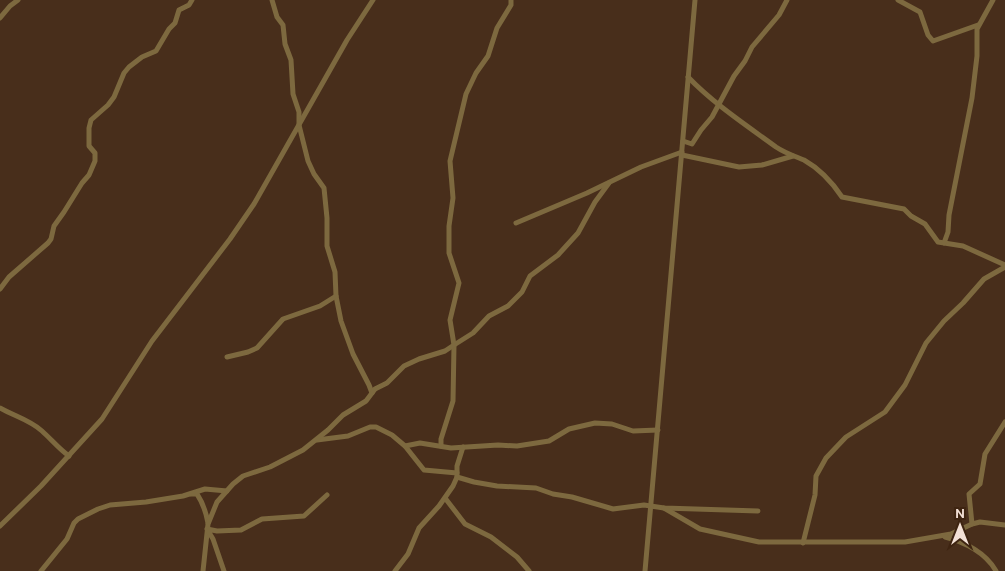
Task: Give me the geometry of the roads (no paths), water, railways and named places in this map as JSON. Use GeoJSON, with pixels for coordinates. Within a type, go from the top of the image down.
{"type":"FeatureCollection","features":[{"type":"Feature","properties":{"kind":"street"},"geometry":{"type":"LineString","coordinates":[[0,18],[18,0]]}},
{"type":"Feature","properties":{"kind":"street"},"geometry":{"type":"LineString","coordinates":[[0,290],[9,277],[48,243],[56,222],[92,171],[96,162],[95,153],[90,146],[89,128],[93,116],[108,105],[114,97],[128,68],[142,57],[156,51],[169,29],[175,23],[179,10],[189,5],[192,0]]}},
{"type":"Feature","properties":{"kind":"street"},"geometry":{"type":"LineString","coordinates":[[272,0],[277,17],[283,25],[285,44],[291,60],[293,94],[299,112],[299,124],[308,161],[324,188],[327,246],[335,272],[336,296],[341,321],[353,354],[370,385],[372,393]]}},
{"type":"Feature","properties":{"kind":"street"},"geometry":{"type":"LineString","coordinates":[[1,522],[41,486],[102,419],[152,341],[230,239],[266,184],[347,40],[373,0]]}},
{"type":"Feature","properties":{"kind":"street"},"geometry":{"type":"LineString","coordinates":[[441,446],[441,439],[453,401],[454,345],[450,313],[458,291],[458,283],[449,253],[449,226],[453,198],[450,161],[466,94],[488,56],[497,28],[511,5],[511,0]]}},
{"type":"Feature","properties":{"kind":"street"},"geometry":{"type":"LineString","coordinates":[[645,571],[695,0]]}},
{"type":"Feature","properties":{"kind":"street"},"geometry":{"type":"LineString","coordinates":[[683,141],[692,144],[712,117],[752,47],[779,15],[787,0]]}},
{"type":"Feature","properties":{"kind":"street"},"geometry":{"type":"LineString","coordinates":[[898,0],[920,12],[928,35],[933,41],[978,25]]}},
{"type":"Feature","properties":{"kind":"street"},"geometry":{"type":"LineString","coordinates":[[944,243],[948,232],[949,215],[972,98],[977,56],[978,25],[993,0]]}},
{"type":"Feature","properties":{"kind":"street"},"geometry":{"type":"LineString","coordinates":[[688,77],[756,132],[827,177],[842,197],[904,209],[911,216],[925,224],[937,240],[963,246],[1005,266]]}},
{"type":"Feature","properties":{"kind":"street"},"geometry":{"type":"LineString","coordinates":[[516,223],[655,162],[682,154],[739,167],[762,165],[793,156]]}},
{"type":"Feature","properties":{"kind":"street"},"geometry":{"type":"LineString","coordinates":[[224,571],[207,527],[217,502],[227,491],[243,476],[284,460],[303,450],[334,425],[343,415],[366,400],[374,389],[387,383],[410,363],[437,354],[454,345],[473,333],[489,316],[508,306],[522,292],[530,276],[561,252],[578,233],[595,202],[609,183]]}},
{"type":"Feature","properties":{"kind":"street"},"geometry":{"type":"LineString","coordinates":[[803,543],[814,496],[816,476],[826,458],[846,437],[885,412],[905,385],[926,343],[944,321],[963,304],[984,278],[1005,266]]}},
{"type":"Feature","properties":{"kind":"street"},"geometry":{"type":"LineString","coordinates":[[227,356],[248,352],[257,348],[283,319],[320,306],[336,296]]}},
{"type":"Feature","properties":{"kind":"street"},"geometry":{"type":"LineString","coordinates":[[0,408],[34,425],[56,447],[69,456]]}},
{"type":"Feature","properties":{"kind":"street"},"geometry":{"type":"LineString","coordinates":[[972,524],[969,494],[980,484],[985,454],[1005,422]]}},
{"type":"Feature","properties":{"kind":"street"},"geometry":{"type":"LineString","coordinates":[[405,446],[420,444],[451,448],[498,445],[517,446],[556,438],[562,432],[569,429],[595,424],[612,424],[633,431],[658,430]]}},
{"type":"Feature","properties":{"kind":"street"},"geometry":{"type":"LineString","coordinates":[[314,441],[348,436],[373,426],[392,436],[405,446],[424,470],[457,475],[474,482],[497,486],[536,488],[613,509],[644,505],[664,508],[758,511]]}},
{"type":"Feature","properties":{"kind":"street"},"geometry":{"type":"LineString","coordinates":[[395,571],[408,554],[419,528],[445,498],[457,475],[463,447]]}},
{"type":"Feature","properties":{"kind":"street"},"geometry":{"type":"LineString","coordinates":[[41,571],[67,538],[74,523],[88,513],[110,505],[146,502],[205,489],[227,491]]}},
{"type":"Feature","properties":{"kind":"street"},"geometry":{"type":"LineString","coordinates":[[188,494],[197,494],[204,506],[207,527],[203,571]]}},
{"type":"Feature","properties":{"kind":"street"},"geometry":{"type":"LineString","coordinates":[[207,527],[218,531],[241,530],[262,519],[304,516],[326,495]]}},
{"type":"Feature","properties":{"kind":"street"},"geometry":{"type":"LineString","coordinates":[[644,505],[652,497]]}},
{"type":"Feature","properties":{"kind":"street"},"geometry":{"type":"LineString","coordinates":[[445,498],[464,524],[491,537],[517,557],[530,571]]}},
{"type":"Feature","properties":{"kind":"street"},"geometry":{"type":"LineString","coordinates":[[664,508],[700,530],[759,542],[905,542],[942,536],[980,522],[1004,526]]}},
{"type":"Feature","properties":{"kind":"street"},"geometry":{"type":"LineString","coordinates":[[942,536],[970,546],[992,563],[996,571]]}}]}
